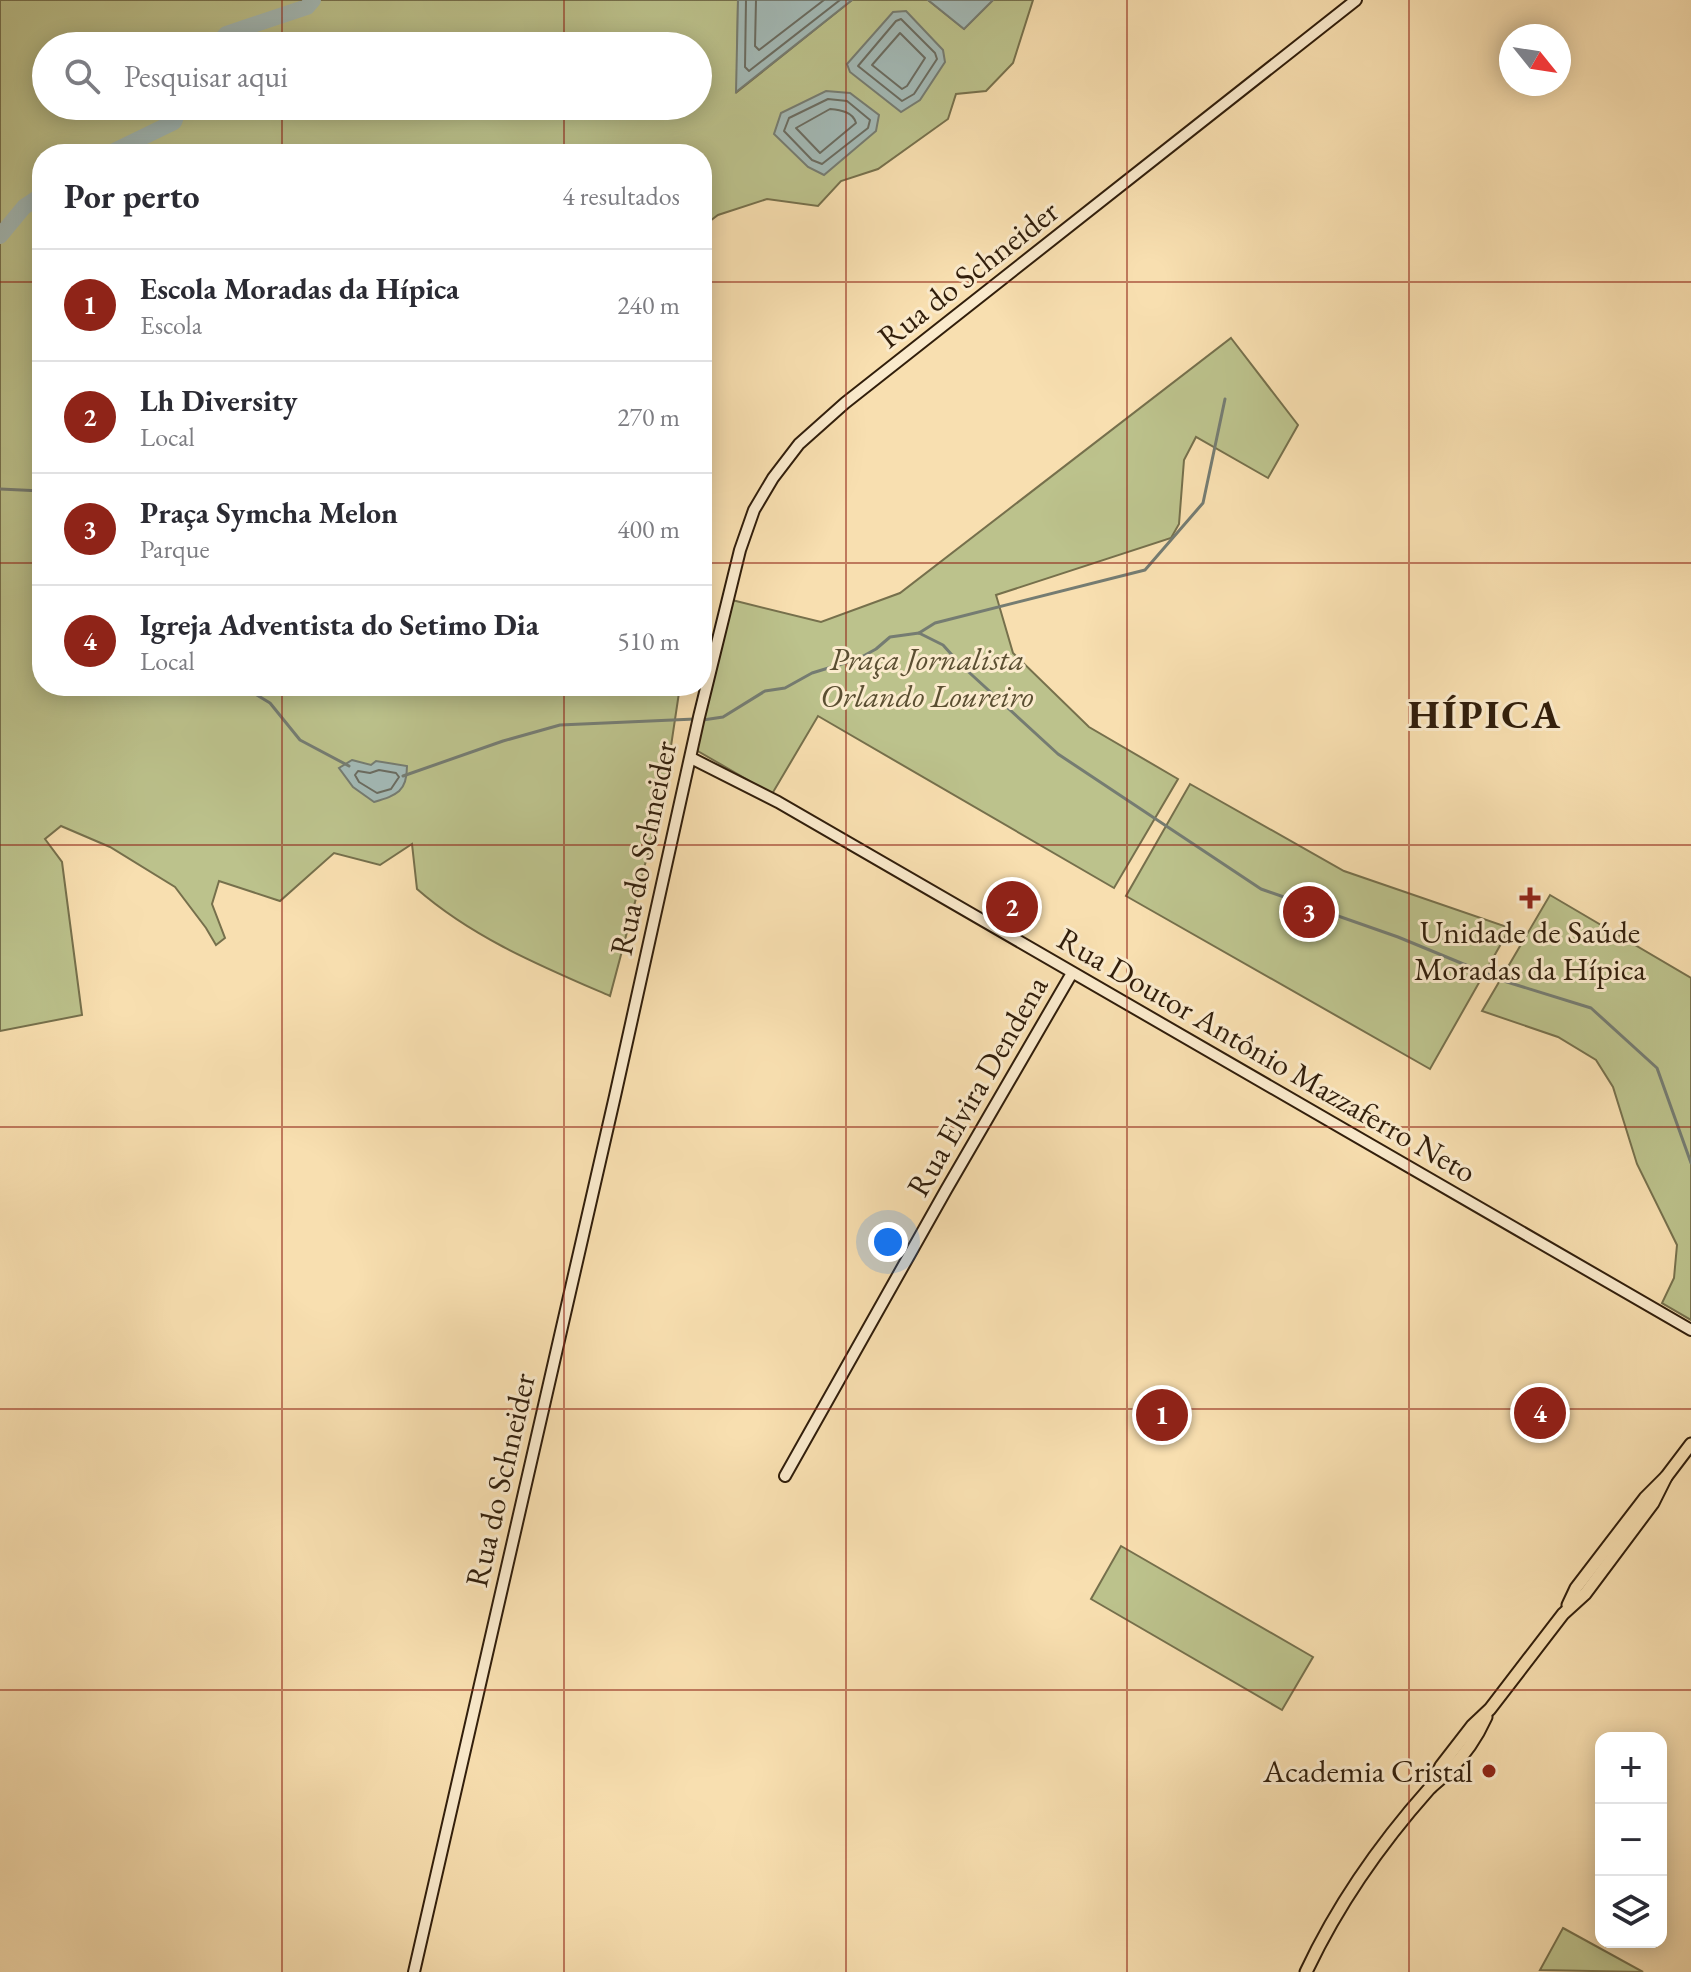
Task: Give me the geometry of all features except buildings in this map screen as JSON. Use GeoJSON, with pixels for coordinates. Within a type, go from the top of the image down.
{"type":"FeatureCollection","features":[{"type":"Feature","properties":{"kind":"main road"},"geometry":{"type":"LineString","coordinates":[[1296,1972],[1380,1852],[1431,1787],[1449,1755],[1490,1709],[1563,1614],[1576,1588],[1691,1444]]}},
{"type":"Feature","properties":{"kind":"main road"},"geometry":{"type":"LineString","coordinates":[[1306,1972],[1318,1944]]}},
{"type":"Feature","properties":{"kind":"street","name":"Rua do Schneider"},"geometry":{"type":"LineString","coordinates":[[712,663],[740,550],[754,510],[799,444],[845,403],[1356,0]]}},
{"type":"Feature","properties":{"kind":"street","name":"Rua do Schneider"},"geometry":{"type":"LineString","coordinates":[[414,1972],[704,696]]}},
{"type":"Feature","properties":{"kind":"street","name":"Rua Doutor Antônio Mazzaferro Neto"},"geometry":{"type":"LineString","coordinates":[[691,758],[778,802],[1691,1330]]}},
{"type":"Feature","properties":{"kind":"street","name":"Rua Elvira Dendena"},"geometry":{"type":"LineString","coordinates":[[785,1476],[1072,973]]}},
{"type":"Feature","properties":{"kind":"green space"},"geometry":{"type":"Polygon","coordinates":[[[0,0],[738,0],[737,92],[852,0],[928,0],[964,29],[993,0],[1033,0],[1013,63],[986,91],[956,94],[948,119],[878,169],[841,181],[818,206],[767,199],[712,220],[712,144],[32,144],[32,696],[679,696],[664,793],[610,996],[509,950],[439,906],[417,889],[412,844],[380,865],[334,853],[280,901],[219,881],[212,904],[225,938],[216,945],[175,887],[110,847],[61,826],[45,839],[62,862],[82,1015],[0,1031],[0,0]]]}},
{"type":"Feature","properties":{"kind":"green space","name":"Praça Jornalista Orlando Loureiro"},"geometry":{"type":"Polygon","coordinates":[[[1231,338],[1298,425],[1268,478],[1196,437],[1184,460],[1179,524],[1171,538],[996,595],[1013,653],[1089,727],[1178,779],[1114,888],[818,716],[772,794],[696,750],[709,696],[712,696],[712,683],[732,600],[821,622],[900,593],[1231,338]]]}},
{"type":"Feature","properties":{"kind":"green space"},"geometry":{"type":"Polygon","coordinates":[[[1190,784],[1344,871],[1510,928],[1430,1069],[1126,896],[1190,784]]]}},
{"type":"Feature","properties":{"kind":"green space"},"geometry":{"type":"Polygon","coordinates":[[[1550,895],[1691,978],[1691,1320],[1662,1303],[1674,1278],[1677,1245],[1637,1164],[1613,1087],[1596,1060],[1558,1037],[1482,1011],[1550,895]]]}},
{"type":"Feature","properties":{"kind":"green space"},"geometry":{"type":"Polygon","coordinates":[[[1121,1546],[1313,1657],[1282,1710],[1091,1599],[1121,1546]]]}},
{"type":"Feature","properties":{"kind":"green space"},"geometry":{"type":"Polygon","coordinates":[[[1563,1928],[1643,1972],[1540,1970],[1563,1928]]]}},
{"type":"Feature","properties":{"kind":"water"},"geometry":{"type":"Polygon","coordinates":[[[738,0],[852,0],[736,92],[738,0]]]}},
{"type":"Feature","properties":{"kind":"water"},"geometry":{"type":"Polygon","coordinates":[[[928,0],[993,0],[964,29],[928,0]]]}},
{"type":"Feature","properties":{"kind":"water"},"geometry":{"type":"Polygon","coordinates":[[[906,11],[943,50],[945,62],[920,100],[901,112],[850,72],[847,64],[893,12],[906,11]]]}},
{"type":"Feature","properties":{"kind":"water"},"geometry":{"type":"Polygon","coordinates":[[[826,91],[850,93],[879,115],[876,131],[824,175],[808,167],[774,134],[781,113],[826,91]]]}},
{"type":"Feature","properties":{"kind":"water"},"geometry":{"type":"Polygon","coordinates":[[[352,760],[371,765],[376,761],[407,766],[403,787],[395,794],[374,802],[353,787],[339,768],[352,760]]]}},
{"type":"Feature","properties":{"kind":"waterway"},"geometry":{"type":"LineString","coordinates":[[232,32],[307,7],[313,0]]}},
{"type":"Feature","properties":{"kind":"waterway"},"geometry":{"type":"LineString","coordinates":[[129,144],[175,120]]}},
{"type":"Feature","properties":{"kind":"waterway"},"geometry":{"type":"LineString","coordinates":[[0,236],[32,202]]}},
{"type":"Feature","properties":{"kind":"waterway"},"geometry":{"type":"LineString","coordinates":[[919,633],[935,623],[1145,570],[1203,503],[1225,399]]}},
{"type":"Feature","properties":{"kind":"waterway"},"geometry":{"type":"LineString","coordinates":[[0,489],[32,491]]}},
{"type":"Feature","properties":{"kind":"waterway"},"geometry":{"type":"LineString","coordinates":[[703,720],[723,717],[765,691],[785,688],[812,673],[858,659],[890,637],[919,633],[943,645],[1058,754],[1261,889],[1398,937],[1507,982],[1591,1008],[1657,1068],[1691,1163]]}},
{"type":"Feature","properties":{"kind":"waterway"},"geometry":{"type":"LineString","coordinates":[[258,696],[270,703],[300,740],[349,766]]}},
{"type":"Feature","properties":{"kind":"waterway"},"geometry":{"type":"LineString","coordinates":[[403,776],[560,725],[695,719]]}},
{"type":"Feature","properties":{"kind":"place","name":"Unidade de Saúde Moradas da Hípica"},"geometry":{"type":"Point","coordinates":[1530,898]}},
{"type":"Feature","properties":{"kind":"place","name":"Lh Diversity"},"geometry":{"type":"Point","coordinates":[1012,907]}},
{"type":"Feature","properties":{"kind":"place","name":"Praça Symcha Melon"},"geometry":{"type":"Point","coordinates":[1309,912]}},
{"type":"Feature","properties":{"kind":"place","name":"Igreja Adventista do Setimo Dia"},"geometry":{"type":"Point","coordinates":[1540,1413]}},
{"type":"Feature","properties":{"kind":"place","name":"Escola Moradas da Hípica"},"geometry":{"type":"Point","coordinates":[1162,1415]}},
{"type":"Feature","properties":{"kind":"place","name":"Academia Cristal"},"geometry":{"type":"Point","coordinates":[1489,1771]}},
{"type":"Feature","properties":{"kind":"district","name":"HÍPICA"},"geometry":{"type":"Point","coordinates":[1485,714]}}]}
